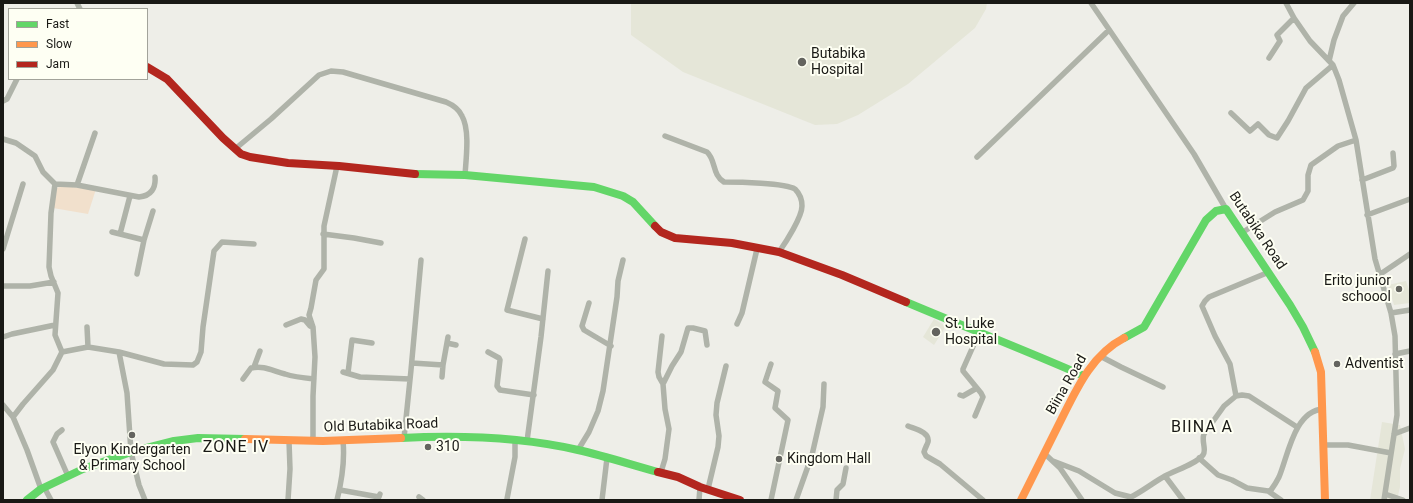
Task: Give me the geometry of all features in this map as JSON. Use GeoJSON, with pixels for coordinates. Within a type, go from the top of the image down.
{"type":"FeatureCollection","features":[{"type":"Feature","properties":{"kind":"main road"},"geometry":{"type":"LineString","coordinates":[[148,68],[167,79],[206,121],[241,154],[260,160],[417,174],[465,175],[594,187],[624,196],[633,202],[662,232],[675,238],[732,243],[757,249],[780,252],[842,275],[979,333],[1030,352],[1084,376]]}},
{"type":"Feature","properties":{"kind":"main road","name":"Butabika Road"},"geometry":{"type":"LineString","coordinates":[[1226,209],[1243,232],[1301,323],[1315,352],[1321,372],[1325,500]]}},
{"type":"Feature","properties":{"kind":"main road","name":"Biina Road"},"geometry":{"type":"LineString","coordinates":[[1021,500],[1084,376],[1100,356],[1117,342],[1144,327],[1204,223],[1216,211],[1226,209]]}},
{"type":"Feature","properties":{"kind":"main road","name":"Old Butabika Road"},"geometry":{"type":"LineString","coordinates":[[27,500],[43,488],[68,476],[131,452],[169,442],[198,438],[343,441],[459,437],[527,441],[578,450],[678,477],[704,488],[740,500]]}},
{"type":"Feature","properties":{"kind":"street","name":"Butabika Road"},"geometry":{"type":"LineString","coordinates":[[1091,3],[1194,154],[1226,209]]}},
{"type":"Feature","properties":{"kind":"street"},"geometry":{"type":"LineString","coordinates":[[1286,3],[1294,18],[1310,41],[1331,63],[1339,80],[1356,140],[1375,259],[1391,313],[1395,336],[1396,415],[1384,500]]}},
{"type":"Feature","properties":{"kind":"street"},"geometry":{"type":"LineString","coordinates":[[1231,113],[1250,132],[1258,124],[1269,134],[1277,138],[1306,88],[1331,63],[1334,40],[1343,16],[1354,3]]}},
{"type":"Feature","properties":{"kind":"street"},"geometry":{"type":"LineString","coordinates":[[1269,58],[1280,42],[1277,35],[1294,18]]}},
{"type":"Feature","properties":{"kind":"street"},"geometry":{"type":"LineString","coordinates":[[977,158],[1109,30]]}},
{"type":"Feature","properties":{"kind":"street"},"geometry":{"type":"LineString","coordinates":[[235,149],[271,120],[319,75],[331,71],[343,72],[446,102],[456,107],[462,116],[466,127],[465,175]]}},
{"type":"Feature","properties":{"kind":"street"},"geometry":{"type":"LineString","coordinates":[[3,101],[7,98],[16,80]]}},
{"type":"Feature","properties":{"kind":"street"},"geometry":{"type":"LineString","coordinates":[[76,185],[95,133]]}},
{"type":"Feature","properties":{"kind":"street"},"geometry":{"type":"LineString","coordinates":[[665,136],[707,152],[711,155],[717,176],[724,182],[788,186],[798,192],[802,200],[801,211],[780,252]]}},
{"type":"Feature","properties":{"kind":"street"},"geometry":{"type":"LineString","coordinates":[[3,139],[16,143],[35,156],[43,172],[55,184],[76,185],[139,197],[148,195],[152,192],[155,185],[155,177]]}},
{"type":"Feature","properties":{"kind":"street"},"geometry":{"type":"LineString","coordinates":[[1243,232],[1276,212],[1303,200],[1308,191],[1308,175],[1311,165],[1338,146],[1356,140]]}},
{"type":"Feature","properties":{"kind":"street"},"geometry":{"type":"LineString","coordinates":[[1362,180],[1393,168],[1394,153]]}},
{"type":"Feature","properties":{"kind":"street"},"geometry":{"type":"LineString","coordinates":[[311,441],[313,437],[315,357],[313,331],[308,315],[311,308],[316,280],[324,269],[323,234],[337,166]]}},
{"type":"Feature","properties":{"kind":"street"},"geometry":{"type":"LineString","coordinates":[[3,249],[23,184]]}},
{"type":"Feature","properties":{"kind":"street"},"geometry":{"type":"LineString","coordinates":[[13,417],[53,370],[62,352],[55,335],[58,293],[49,267],[51,213],[55,184]]}},
{"type":"Feature","properties":{"kind":"street"},"geometry":{"type":"LineString","coordinates":[[120,234],[130,196]]}},
{"type":"Feature","properties":{"kind":"street"},"geometry":{"type":"LineString","coordinates":[[1367,215],[1410,199]]}},
{"type":"Feature","properties":{"kind":"street"},"geometry":{"type":"LineString","coordinates":[[137,274],[144,240],[153,211]]}},
{"type":"Feature","properties":{"kind":"street"},"geometry":{"type":"LineString","coordinates":[[112,232],[144,240]]}},
{"type":"Feature","properties":{"kind":"street"},"geometry":{"type":"LineString","coordinates":[[323,234],[354,238],[381,244]]}},
{"type":"Feature","properties":{"kind":"street"},"geometry":{"type":"LineString","coordinates":[[525,239],[507,310],[543,319]]}},
{"type":"Feature","properties":{"kind":"street"},"geometry":{"type":"LineString","coordinates":[[62,352],[88,347],[119,352],[164,364],[193,365],[197,362],[201,352],[203,327],[214,251],[222,242],[254,244]]}},
{"type":"Feature","properties":{"kind":"street"},"geometry":{"type":"LineString","coordinates":[[737,324],[742,313],[757,249]]}},
{"type":"Feature","properties":{"kind":"street"},"geometry":{"type":"LineString","coordinates":[[1379,275],[1410,254]]}},
{"type":"Feature","properties":{"kind":"street"},"geometry":{"type":"LineString","coordinates":[[404,438],[421,260]]}},
{"type":"Feature","properties":{"kind":"street"},"geometry":{"type":"LineString","coordinates":[[578,450],[589,432],[598,411],[603,391],[611,346],[618,281],[623,260]]}},
{"type":"Feature","properties":{"kind":"street"},"geometry":{"type":"LineString","coordinates":[[527,441],[548,271]]}},
{"type":"Feature","properties":{"kind":"street"},"geometry":{"type":"LineString","coordinates":[[1236,396],[1230,364],[1215,336],[1202,306],[1204,301],[1209,297],[1269,272]]}},
{"type":"Feature","properties":{"kind":"street"},"geometry":{"type":"LineString","coordinates":[[3,286],[30,286],[54,282]]}},
{"type":"Feature","properties":{"kind":"street"},"geometry":{"type":"LineString","coordinates":[[589,303],[582,326],[584,330],[611,346]]}},
{"type":"Feature","properties":{"kind":"street"},"geometry":{"type":"LineString","coordinates":[[1391,313],[1410,310]]}},
{"type":"Feature","properties":{"kind":"street"},"geometry":{"type":"LineString","coordinates":[[286,325],[301,319],[307,321],[313,331]]}},
{"type":"Feature","properties":{"kind":"street"},"geometry":{"type":"LineString","coordinates":[[3,337],[55,325]]}},
{"type":"Feature","properties":{"kind":"street"},"geometry":{"type":"LineString","coordinates":[[87,328],[88,347]]}},
{"type":"Feature","properties":{"kind":"street"},"geometry":{"type":"LineString","coordinates":[[663,384],[681,352],[688,328],[706,332],[707,345]]}},
{"type":"Feature","properties":{"kind":"street"},"geometry":{"type":"LineString","coordinates":[[975,416],[983,397],[963,369],[979,333]]}},
{"type":"Feature","properties":{"kind":"street"},"geometry":{"type":"LineString","coordinates":[[661,472],[665,459],[669,429],[665,409],[663,384],[658,372],[662,336]]}},
{"type":"Feature","properties":{"kind":"street"},"geometry":{"type":"LineString","coordinates":[[442,377],[448,337]]}},
{"type":"Feature","properties":{"kind":"street"},"geometry":{"type":"LineString","coordinates":[[372,343],[352,340],[346,372],[360,377],[410,379]]}},
{"type":"Feature","properties":{"kind":"street"},"geometry":{"type":"LineString","coordinates":[[447,343],[456,345]]}},
{"type":"Feature","properties":{"kind":"street"},"geometry":{"type":"LineString","coordinates":[[254,367],[260,351]]}},
{"type":"Feature","properties":{"kind":"street"},"geometry":{"type":"LineString","coordinates":[[1395,354],[1410,351]]}},
{"type":"Feature","properties":{"kind":"street"},"geometry":{"type":"LineString","coordinates":[[119,352],[126,393],[131,452],[139,485],[145,500]]}},
{"type":"Feature","properties":{"kind":"street"},"geometry":{"type":"LineString","coordinates":[[488,352],[500,360],[497,386],[500,390],[534,394]]}},
{"type":"Feature","properties":{"kind":"street"},"geometry":{"type":"LineString","coordinates":[[1100,356],[1121,368],[1163,387]]}},
{"type":"Feature","properties":{"kind":"street"},"geometry":{"type":"LineString","coordinates":[[412,363],[443,365]]}},
{"type":"Feature","properties":{"kind":"street"},"geometry":{"type":"LineString","coordinates":[[771,364],[765,382],[778,391],[775,408],[788,419],[788,422],[771,500]]}},
{"type":"Feature","properties":{"kind":"street"},"geometry":{"type":"LineString","coordinates":[[243,378],[251,368],[258,366],[284,374],[314,379]]}},
{"type":"Feature","properties":{"kind":"street"},"geometry":{"type":"LineString","coordinates":[[699,500],[718,447],[719,436],[716,415],[717,403],[726,366]]}},
{"type":"Feature","properties":{"kind":"street"},"geometry":{"type":"LineString","coordinates":[[796,500],[812,455],[823,407],[824,384]]}},
{"type":"Feature","properties":{"kind":"street"},"geometry":{"type":"LineString","coordinates":[[960,395],[963,396],[977,388]]}},
{"type":"Feature","properties":{"kind":"street"},"geometry":{"type":"LineString","coordinates":[[1053,461],[1079,471],[1115,493],[1131,497],[1203,455],[1205,451],[1202,439],[1204,434],[1224,406],[1236,396],[1250,396],[1297,427]]}},
{"type":"Feature","properties":{"kind":"street"},"geometry":{"type":"LineString","coordinates":[[3,405],[13,417],[43,488],[51,500]]}},
{"type":"Feature","properties":{"kind":"street"},"geometry":{"type":"LineString","coordinates":[[1268,491],[1271,490],[1279,477],[1297,427],[1317,409],[1323,409]]}},
{"type":"Feature","properties":{"kind":"street"},"geometry":{"type":"LineString","coordinates":[[908,426],[925,433],[928,438],[924,452],[926,456],[940,464],[983,500]]}},
{"type":"Feature","properties":{"kind":"street"},"geometry":{"type":"LineString","coordinates":[[1394,434],[1410,428]]}},
{"type":"Feature","properties":{"kind":"street"},"geometry":{"type":"LineString","coordinates":[[62,430],[57,434],[53,442],[68,476]]}},
{"type":"Feature","properties":{"kind":"street"},"geometry":{"type":"LineString","coordinates":[[507,498],[515,457],[515,440]]}},
{"type":"Feature","properties":{"kind":"street"},"geometry":{"type":"LineString","coordinates":[[288,500],[290,469],[289,441]]}},
{"type":"Feature","properties":{"kind":"street"},"geometry":{"type":"LineString","coordinates":[[337,500],[340,490],[344,455],[343,441]]}},
{"type":"Feature","properties":{"kind":"street"},"geometry":{"type":"LineString","coordinates":[[1324,445],[1348,445],[1391,453]]}},
{"type":"Feature","properties":{"kind":"street"},"geometry":{"type":"LineString","coordinates":[[1044,454],[1060,468],[1082,500]]}},
{"type":"Feature","properties":{"kind":"street"},"geometry":{"type":"LineString","coordinates":[[602,500],[607,458]]}},
{"type":"Feature","properties":{"kind":"street"},"geometry":{"type":"LineString","coordinates":[[1199,458],[1218,475],[1247,488],[1268,491],[1282,500]]}},
{"type":"Feature","properties":{"kind":"street"},"geometry":{"type":"LineString","coordinates":[[836,500],[837,490],[843,484],[846,468]]}},
{"type":"Feature","properties":{"kind":"street"},"geometry":{"type":"LineString","coordinates":[[1166,476],[1183,500]]}},
{"type":"Feature","properties":{"kind":"street"},"geometry":{"type":"LineString","coordinates":[[340,490],[377,497],[379,497],[380,494]]}},
{"type":"Feature","properties":{"kind":"street"},"geometry":{"type":"LineString","coordinates":[[1384,494],[1403,500]]}},
{"type":"Feature","properties":{"kind":"shaded area","name":"Butabika Hospital"},"geometry":{"type":"Polygon","coordinates":[[[631,3],[987,3],[986,9],[975,28],[908,84],[858,115],[837,124],[815,125],[683,72],[631,35],[631,3]]]}},
{"type":"Feature","properties":{"kind":"shaded area"},"geometry":{"type":"Polygon","coordinates":[[[61,186],[96,189],[88,214],[53,208],[55,189],[61,186]]]}},
{"type":"Feature","properties":{"kind":"shaded area","name":"Erito junior schoool"},"geometry":{"type":"Polygon","coordinates":[[[1406,281],[1410,293],[1410,303],[1394,305],[1388,285],[1406,281]]]}},
{"type":"Feature","properties":{"kind":"shaded area"},"geometry":{"type":"Polygon","coordinates":[[[934,319],[946,326],[934,345],[923,337],[934,319]]]}},
{"type":"Feature","properties":{"kind":"shaded area"},"geometry":{"type":"Polygon","coordinates":[[[1382,422],[1400,425],[1405,449],[1400,469],[1400,487],[1397,500],[1370,500],[1382,422]]]}},
{"type":"Feature","properties":{"kind":"traffic: fast"},"geometry":{"type":"LineString","coordinates":[[415,174],[465,175],[594,187],[623,196],[633,202],[655,226]]}},
{"type":"Feature","properties":{"kind":"traffic: fast"},"geometry":{"type":"LineString","coordinates":[[1124,338],[1144,327],[1206,220],[1216,211],[1226,209],[1290,305],[1315,352]]}},
{"type":"Feature","properties":{"kind":"traffic: fast"},"geometry":{"type":"LineString","coordinates":[[906,302],[1084,376]]}},
{"type":"Feature","properties":{"kind":"traffic: fast"},"geometry":{"type":"LineString","coordinates":[[401,438],[468,437],[535,442],[588,452],[658,472]]}},
{"type":"Feature","properties":{"kind":"traffic: fast"},"geometry":{"type":"LineString","coordinates":[[27,500],[41,489],[83,469],[131,452],[174,441],[198,438],[245,439]]}},
{"type":"Feature","properties":{"kind":"traffic: slow"},"geometry":{"type":"LineString","coordinates":[[1021,500],[1084,377],[1101,355],[1124,338]]}},
{"type":"Feature","properties":{"kind":"traffic: slow"},"geometry":{"type":"LineString","coordinates":[[1315,352],[1321,372],[1325,500]]}},
{"type":"Feature","properties":{"kind":"traffic: slow"},"geometry":{"type":"LineString","coordinates":[[245,439],[323,441],[401,438]]}},
{"type":"Feature","properties":{"kind":"traffic: jam"},"geometry":{"type":"LineString","coordinates":[[148,68],[167,79],[223,138],[241,154],[250,157],[288,163],[339,166],[415,174]]}},
{"type":"Feature","properties":{"kind":"traffic: jam"},"geometry":{"type":"LineString","coordinates":[[655,226],[661,232],[675,238],[732,243],[779,252],[842,275],[906,302]]}},
{"type":"Feature","properties":{"kind":"traffic: jam"},"geometry":{"type":"LineString","coordinates":[[658,472],[678,477],[700,487],[740,500]]}},
{"type":"Feature","properties":{"kind":"place","name":"Butabika Hospital"},"geometry":{"type":"Point","coordinates":[802,62]}},
{"type":"Feature","properties":{"kind":"place","name":"Erito junior schoool"},"geometry":{"type":"Point","coordinates":[1399,289]}},
{"type":"Feature","properties":{"kind":"place","name":"St. Luke Hospital"},"geometry":{"type":"Point","coordinates":[936,332]}},
{"type":"Feature","properties":{"kind":"place","name":"Adventist"},"geometry":{"type":"Point","coordinates":[1337,364]}},
{"type":"Feature","properties":{"kind":"place","name":"Elyon Kindergarten & Primary School"},"geometry":{"type":"Point","coordinates":[132,435]}},
{"type":"Feature","properties":{"kind":"place","name":"310"},"geometry":{"type":"Point","coordinates":[428,447]}},
{"type":"Feature","properties":{"kind":"place","name":"Kingdom Hall"},"geometry":{"type":"Point","coordinates":[779,459]}},
{"type":"Feature","properties":{"kind":"district","name":"BIINA A"},"geometry":{"type":"Point","coordinates":[1202,428]}},
{"type":"Feature","properties":{"kind":"district","name":"ZONE IV"},"geometry":{"type":"Point","coordinates":[236,448]}}]}
